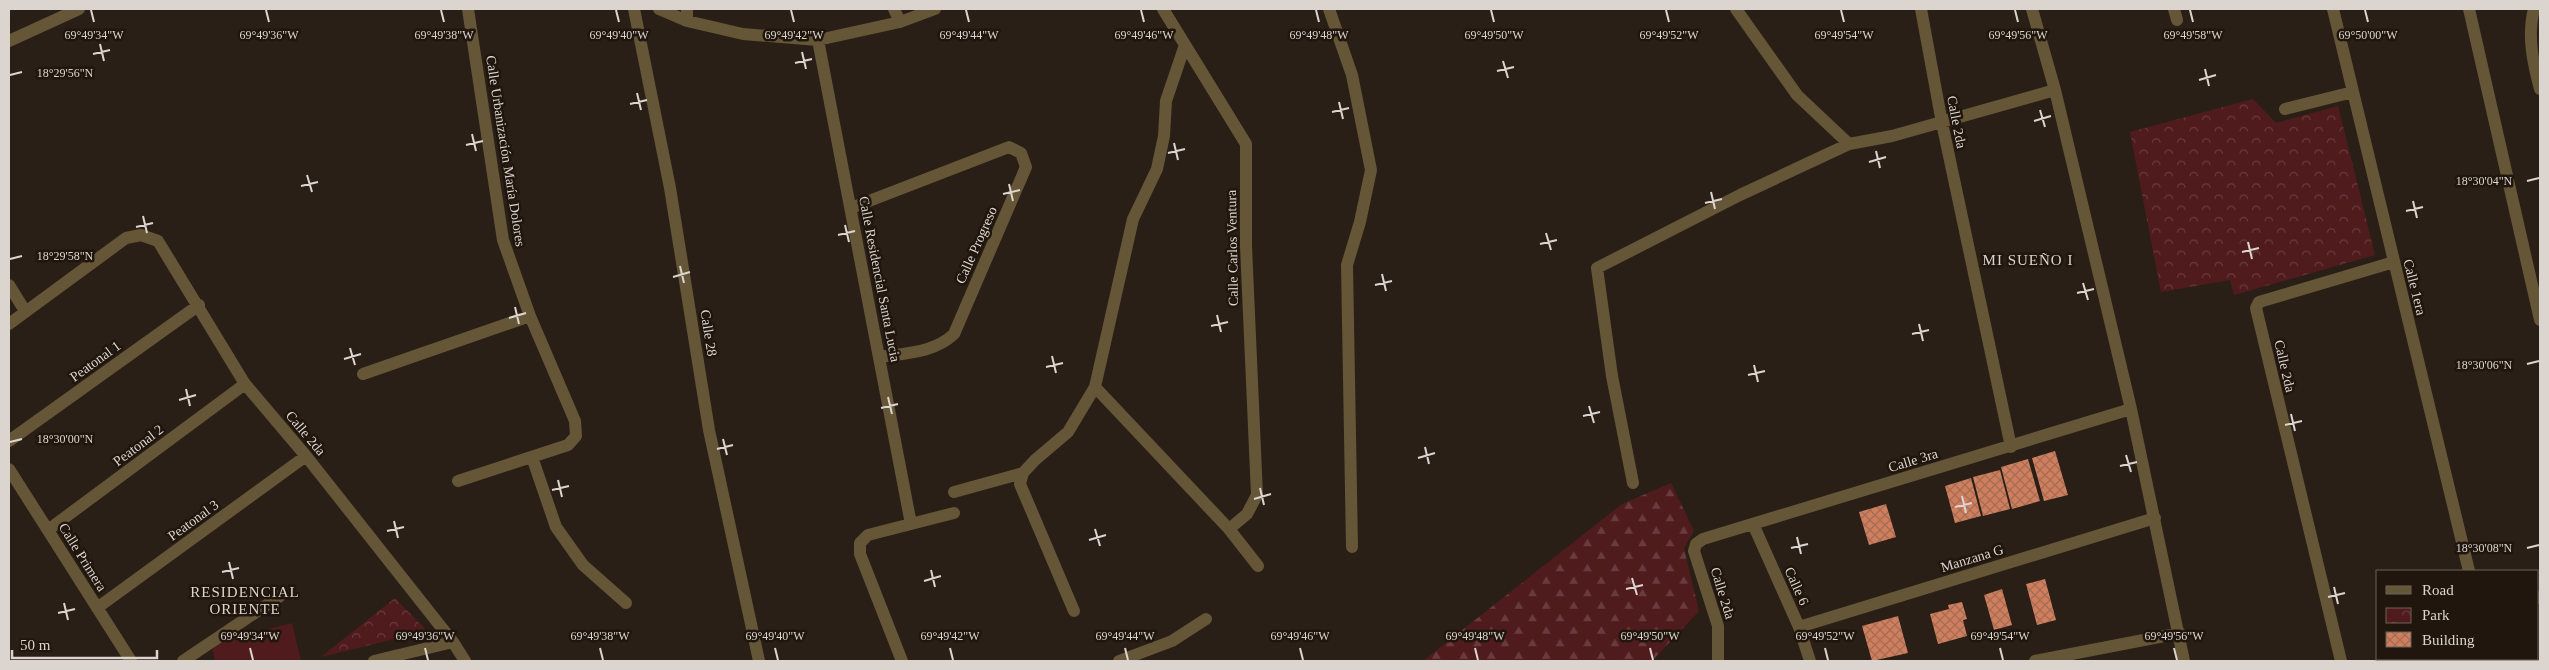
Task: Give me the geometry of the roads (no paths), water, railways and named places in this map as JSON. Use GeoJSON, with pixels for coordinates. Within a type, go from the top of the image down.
{"type":"FeatureCollection","features":[{"type":"Feature","properties":{"kind":"street"},"geometry":{"type":"LineString","coordinates":[[9,41],[79,9]]}},
{"type":"Feature","properties":{"kind":"street","name":"Calle Urbanización María Dolores"},"geometry":{"type":"LineString","coordinates":[[468,9],[503,240],[530,316],[576,421],[576,436],[568,445],[532,458]]}},
{"type":"Feature","properties":{"kind":"street","name":"Calle 28"},"geometry":{"type":"LineString","coordinates":[[634,9],[670,188],[709,430],[759,661]]}},
{"type":"Feature","properties":{"kind":"street"},"geometry":{"type":"LineString","coordinates":[[659,9],[687,15],[743,34],[818,40],[900,22],[935,9]]}},
{"type":"Feature","properties":{"kind":"street"},"geometry":{"type":"LineString","coordinates":[[894,9],[900,22]]}},
{"type":"Feature","properties":{"kind":"street","name":"Calle Carlos Ventura"},"geometry":{"type":"LineString","coordinates":[[1163,9],[1246,144],[1246,246],[1257,495],[1247,514],[1229,529]]}},
{"type":"Feature","properties":{"kind":"street"},"geometry":{"type":"LineString","coordinates":[[1329,9],[1352,75],[1371,170],[1360,222],[1347,265],[1352,547]]}},
{"type":"Feature","properties":{"kind":"street"},"geometry":{"type":"LineString","coordinates":[[1736,9],[1798,95],[1849,144]]}},
{"type":"Feature","properties":{"kind":"street","name":"Calle 2da"},"geometry":{"type":"LineString","coordinates":[[1921,9],[1942,123],[2011,447]]}},
{"type":"Feature","properties":{"kind":"street"},"geometry":{"type":"LineString","coordinates":[[2032,9],[2055,90],[2132,409],[2180,633],[2184,661]]}},
{"type":"Feature","properties":{"kind":"street","name":"Calle 1era"},"geometry":{"type":"LineString","coordinates":[[2333,9],[2469,570]]}},
{"type":"Feature","properties":{"kind":"street"},"geometry":{"type":"LineString","coordinates":[[2468,9],[2540,320]]}},
{"type":"Feature","properties":{"kind":"street"},"geometry":{"type":"LineString","coordinates":[[2534,9],[2530,28],[2532,60],[2540,90]]}},
{"type":"Feature","properties":{"kind":"street","name":"Calle Residencial Santa Lucia"},"geometry":{"type":"LineString","coordinates":[[818,40],[911,524]]}},
{"type":"Feature","properties":{"kind":"street"},"geometry":{"type":"LineString","coordinates":[[1074,610],[1020,484],[1024,473],[1068,432],[1095,387],[1133,219],[1157,170],[1164,136],[1166,101],[1185,45]]}},
{"type":"Feature","properties":{"kind":"street"},"geometry":{"type":"LineString","coordinates":[[1633,483],[1612,376],[1597,268],[1740,195],[1849,144],[1942,123],[2055,90]]}},
{"type":"Feature","properties":{"kind":"street"},"geometry":{"type":"LineString","coordinates":[[2285,109],[2353,92]]}},
{"type":"Feature","properties":{"kind":"street","name":"Calle Progreso"},"geometry":{"type":"LineString","coordinates":[[851,208],[1004,148],[1009,147],[1021,153],[1026,167],[954,334],[944,343],[933,348],[880,356]]}},
{"type":"Feature","properties":{"kind":"street","name":"Calle 2da"},"geometry":{"type":"LineString","coordinates":[[26,311],[126,238],[141,235],[158,241],[245,384],[306,456],[466,661]]}},
{"type":"Feature","properties":{"kind":"street","name":"Calle 2da"},"geometry":{"type":"LineString","coordinates":[[2341,661],[2256,308],[2259,302],[2394,262]]}},
{"type":"Feature","properties":{"kind":"street"},"geometry":{"type":"LineString","coordinates":[[9,285],[26,311],[9,324]]}},
{"type":"Feature","properties":{"kind":"street","name":"Peatonal 1"},"geometry":{"type":"LineString","coordinates":[[9,441],[198,305]]}},
{"type":"Feature","properties":{"kind":"street"},"geometry":{"type":"LineString","coordinates":[[363,374],[530,316]]}},
{"type":"Feature","properties":{"kind":"street","name":"Peatonal 2"},"geometry":{"type":"LineString","coordinates":[[48,530],[245,384]]}},
{"type":"Feature","properties":{"kind":"street"},"geometry":{"type":"LineString","coordinates":[[1095,387],[1229,529],[1258,566]]}},
{"type":"Feature","properties":{"kind":"street","name":"Calle 3ra"},"geometry":{"type":"LineString","coordinates":[[1703,539],[2132,409]]}},
{"type":"Feature","properties":{"kind":"street","name":"Peatonal 3"},"geometry":{"type":"LineString","coordinates":[[97,608],[306,456]]}},
{"type":"Feature","properties":{"kind":"street"},"geometry":{"type":"LineString","coordinates":[[458,481],[532,458],[556,526],[583,565],[626,602]]}},
{"type":"Feature","properties":{"kind":"street","name":"Calle Primera"},"geometry":{"type":"LineString","coordinates":[[9,470],[131,661]]}},
{"type":"Feature","properties":{"kind":"street"},"geometry":{"type":"LineString","coordinates":[[954,492],[1024,473]]}},
{"type":"Feature","properties":{"kind":"street"},"geometry":{"type":"LineString","coordinates":[[902,661],[860,554],[860,543],[868,535],[954,513]]}},
{"type":"Feature","properties":{"kind":"street","name":"Manzana G"},"geometry":{"type":"LineString","coordinates":[[1799,627],[2155,518]]}},
{"type":"Feature","properties":{"kind":"street","name":"Calle 6"},"geometry":{"type":"LineString","coordinates":[[1753,524],[1799,627],[1810,661]]}},
{"type":"Feature","properties":{"kind":"street","name":"Calle 2da"},"geometry":{"type":"LineString","coordinates":[[1703,539],[1696,544],[1694,552],[1716,619],[1719,639],[1718,661]]}},
{"type":"Feature","properties":{"kind":"street"},"geometry":{"type":"LineString","coordinates":[[183,661],[280,596]]}},
{"type":"Feature","properties":{"kind":"street"},"geometry":{"type":"LineString","coordinates":[[1119,661],[1172,641],[1206,619]]}},
{"type":"Feature","properties":{"kind":"street"},"geometry":{"type":"LineString","coordinates":[[2035,661],[2180,633]]}},
{"type":"Feature","properties":{"kind":"street"},"geometry":{"type":"LineString","coordinates":[[374,661],[453,642]]}},
{"type":"Feature","properties":{"kind":"district","name":"MI SUEÑO I"},"geometry":{"type":"Point","coordinates":[2028,260]}},
{"type":"Feature","properties":{"kind":"district","name":"RESIDENCIAL ORIENTE"},"geometry":{"type":"Point","coordinates":[245,600]}}]}
